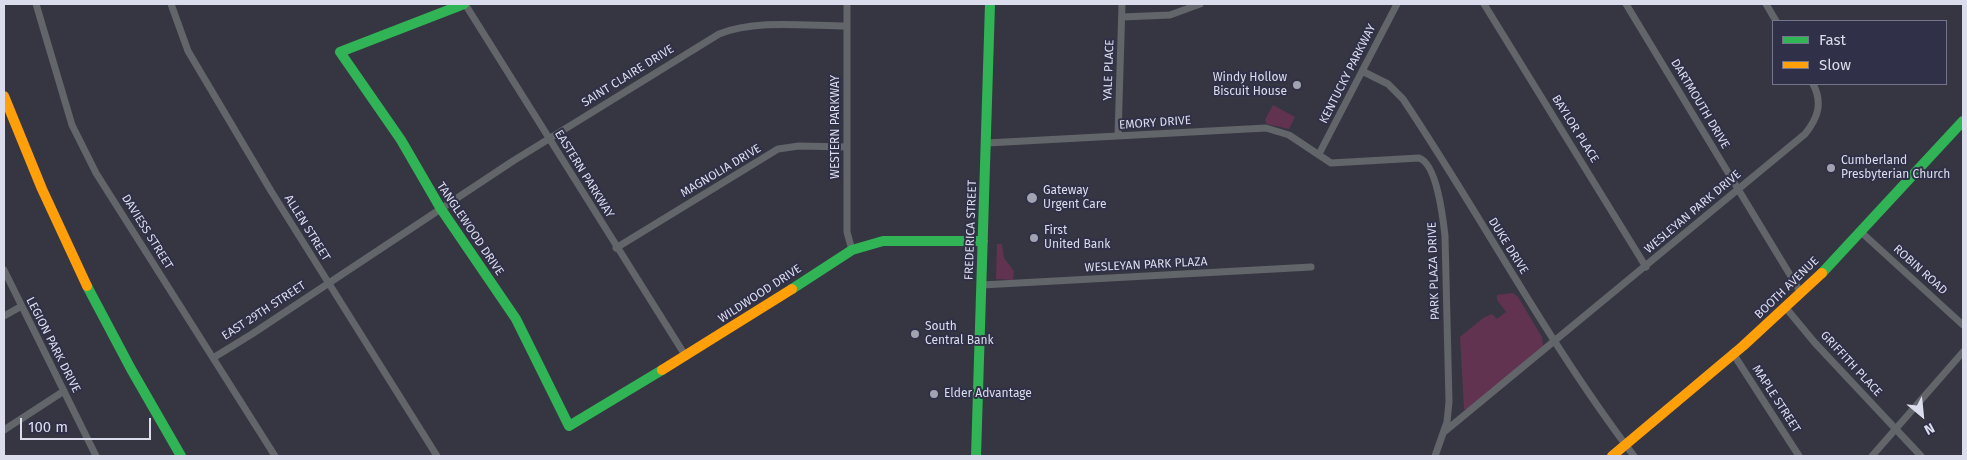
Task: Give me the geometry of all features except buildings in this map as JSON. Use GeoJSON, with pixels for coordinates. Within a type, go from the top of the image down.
{"type":"FeatureCollection","features":[{"type":"Feature","properties":{"kind":"street","name":"DAVIESS STREET"},"geometry":{"type":"LineString","coordinates":[[36,4],[78,141],[96,173],[275,456]]}},
{"type":"Feature","properties":{"kind":"street","name":"ALLEN STREET"},"geometry":{"type":"LineString","coordinates":[[171,4],[188,51],[328,283],[437,456]]}},
{"type":"Feature","properties":{"kind":"street","name":"TANGLEWOOD DRIVE"},"geometry":{"type":"LineString","coordinates":[[464,4],[340,52],[400,140],[441,209],[516,319],[569,426]]}},
{"type":"Feature","properties":{"kind":"street","name":"EASTERN PARKWAY"},"geometry":{"type":"LineString","coordinates":[[464,4],[685,355]]}},
{"type":"Feature","properties":{"kind":"street","name":"WESTERN PARKWAY"},"geometry":{"type":"LineString","coordinates":[[847,4],[847,232],[852,250]]}},
{"type":"Feature","properties":{"kind":"street","name":"FREDERICA STREET"},"geometry":{"type":"LineString","coordinates":[[976,456],[990,4]]}},
{"type":"Feature","properties":{"kind":"street","name":"YALE PLACE"},"geometry":{"type":"LineString","coordinates":[[1118,136],[1122,4]]}},
{"type":"Feature","properties":{"kind":"street"},"geometry":{"type":"LineString","coordinates":[[1122,17],[1170,15],[1200,4]]}},
{"type":"Feature","properties":{"kind":"street","name":"KENTUCKY PARKWAY"},"geometry":{"type":"LineString","coordinates":[[1319,154],[1397,4]]}},
{"type":"Feature","properties":{"kind":"street","name":"BAYLOR PLACE"},"geometry":{"type":"LineString","coordinates":[[1484,4],[1646,267]]}},
{"type":"Feature","properties":{"kind":"street","name":"DARTMOUTH DRIVE"},"geometry":{"type":"LineString","coordinates":[[1626,4],[1801,293]]}},
{"type":"Feature","properties":{"kind":"street"},"geometry":{"type":"LineString","coordinates":[[1766,4],[1775,20]]}},
{"type":"Feature","properties":{"kind":"street","name":"SAINT CLAIRE DRIVE"},"geometry":{"type":"LineString","coordinates":[[441,209],[696,46],[730,29],[754,26],[847,26]]}},
{"type":"Feature","properties":{"kind":"street","name":"DUKE DRIVE"},"geometry":{"type":"LineString","coordinates":[[1362,71],[1388,84],[1402,99],[1554,344],[1590,398],[1634,456]]}},
{"type":"Feature","properties":{"kind":"street","name":"WESLEYAN PARK DRIVE"},"geometry":{"type":"LineString","coordinates":[[1554,344],[1805,134],[1813,124],[1820,103],[1813,85]]}},
{"type":"Feature","properties":{"kind":"street"},"geometry":{"type":"LineString","coordinates":[[4,96],[68,248],[118,348],[181,456]]}},
{"type":"Feature","properties":{"kind":"street","name":"BOOTH AVENUE"},"geometry":{"type":"LineString","coordinates":[[1612,456],[1734,355],[1786,308],[1861,232],[1963,121]]}},
{"type":"Feature","properties":{"kind":"street","name":"EMORY DRIVE"},"geometry":{"type":"LineString","coordinates":[[986,143],[1266,128],[1289,135],[1319,154]]}},
{"type":"Feature","properties":{"kind":"street","name":"MAGNOLIA DRIVE"},"geometry":{"type":"LineString","coordinates":[[616,248],[778,149],[799,146],[847,147]]}},
{"type":"Feature","properties":{"kind":"street","name":"PARK PLAZA DRIVE"},"geometry":{"type":"LineString","coordinates":[[1319,154],[1331,163],[1419,158],[1424,160],[1430,170],[1442,211],[1445,236],[1449,402],[1444,432],[1435,456]]}},
{"type":"Feature","properties":{"kind":"street","name":"EAST 29TH STREET"},"geometry":{"type":"LineString","coordinates":[[213,358],[441,209]]}},
{"type":"Feature","properties":{"kind":"street","name":"ROBIN ROAD"},"geometry":{"type":"LineString","coordinates":[[1861,232],[1963,325]]}},
{"type":"Feature","properties":{"kind":"street","name":"WILDWOOD DRIVE"},"geometry":{"type":"LineString","coordinates":[[569,426],[852,250],[883,241],[983,241]]}},
{"type":"Feature","properties":{"kind":"street","name":"WESLEYAN PARK PLAZA"},"geometry":{"type":"LineString","coordinates":[[982,285],[1311,267]]}},
{"type":"Feature","properties":{"kind":"street","name":"LEGION PARK DRIVE"},"geometry":{"type":"LineString","coordinates":[[4,270],[20,307],[96,456]]}},
{"type":"Feature","properties":{"kind":"street"},"geometry":{"type":"LineString","coordinates":[[4,316],[20,307]]}},
{"type":"Feature","properties":{"kind":"street","name":"GRIFFITH PLACE"},"geometry":{"type":"LineString","coordinates":[[1786,308],[1815,343],[1921,456]]}},
{"type":"Feature","properties":{"kind":"street"},"geometry":{"type":"LineString","coordinates":[[1444,432],[1554,344]]}},
{"type":"Feature","properties":{"kind":"street"},"geometry":{"type":"LineString","coordinates":[[1872,456],[1963,352]]}},
{"type":"Feature","properties":{"kind":"street","name":"MAPLE STREET"},"geometry":{"type":"LineString","coordinates":[[1734,355],[1799,456]]}},
{"type":"Feature","properties":{"kind":"street"},"geometry":{"type":"LineString","coordinates":[[4,430],[64,391]]}},
{"type":"Feature","properties":{"kind":"shaded area"},"geometry":{"type":"Polygon","coordinates":[[[1273,105],[1295,117],[1289,129],[1267,124],[1265,120],[1273,105]]]}},
{"type":"Feature","properties":{"kind":"shaded area"},"geometry":{"type":"Polygon","coordinates":[[[997,244],[1002,244],[1004,258],[1014,271],[1013,280],[996,279],[997,244]]]}},
{"type":"Feature","properties":{"kind":"shaded area"},"geometry":{"type":"Polygon","coordinates":[[[1513,293],[1518,297],[1542,337],[1543,346],[1468,409],[1464,409],[1460,337],[1483,318],[1492,314],[1497,319],[1506,312],[1497,300],[1497,295],[1513,293]]]}},
{"type":"Feature","properties":{"kind":"traffic: fast"},"geometry":{"type":"LineString","coordinates":[[464,4],[340,52],[401,140],[441,209],[516,319],[569,426],[662,370]]}},
{"type":"Feature","properties":{"kind":"traffic: fast"},"geometry":{"type":"LineString","coordinates":[[976,456],[990,4]]}},
{"type":"Feature","properties":{"kind":"traffic: fast"},"geometry":{"type":"LineString","coordinates":[[1822,273],[1963,121]]}},
{"type":"Feature","properties":{"kind":"traffic: fast"},"geometry":{"type":"LineString","coordinates":[[792,289],[852,250],[883,241],[983,241]]}},
{"type":"Feature","properties":{"kind":"traffic: fast"},"geometry":{"type":"LineString","coordinates":[[87,286],[131,369],[181,456]]}},
{"type":"Feature","properties":{"kind":"traffic: slow"},"geometry":{"type":"LineString","coordinates":[[4,96],[42,189],[87,286]]}},
{"type":"Feature","properties":{"kind":"traffic: slow"},"geometry":{"type":"LineString","coordinates":[[1612,456],[1743,346],[1822,273]]}},
{"type":"Feature","properties":{"kind":"traffic: slow"},"geometry":{"type":"LineString","coordinates":[[662,370],[792,289]]}},
{"type":"Feature","properties":{"kind":"place","name":"Windy Hollow Biscuit House"},"geometry":{"type":"Point","coordinates":[1297,85]}},
{"type":"Feature","properties":{"kind":"place","name":"Cumberland Presbyterian Church"},"geometry":{"type":"Point","coordinates":[1831,168]}},
{"type":"Feature","properties":{"kind":"place","name":"Gateway Urgent Care"},"geometry":{"type":"Point","coordinates":[1032,198]}},
{"type":"Feature","properties":{"kind":"place","name":"First United Bank"},"geometry":{"type":"Point","coordinates":[1034,238]}},
{"type":"Feature","properties":{"kind":"place","name":"South Central Bank"},"geometry":{"type":"Point","coordinates":[915,334]}},
{"type":"Feature","properties":{"kind":"place","name":"Elder Advantage"},"geometry":{"type":"Point","coordinates":[934,394]}}]}
